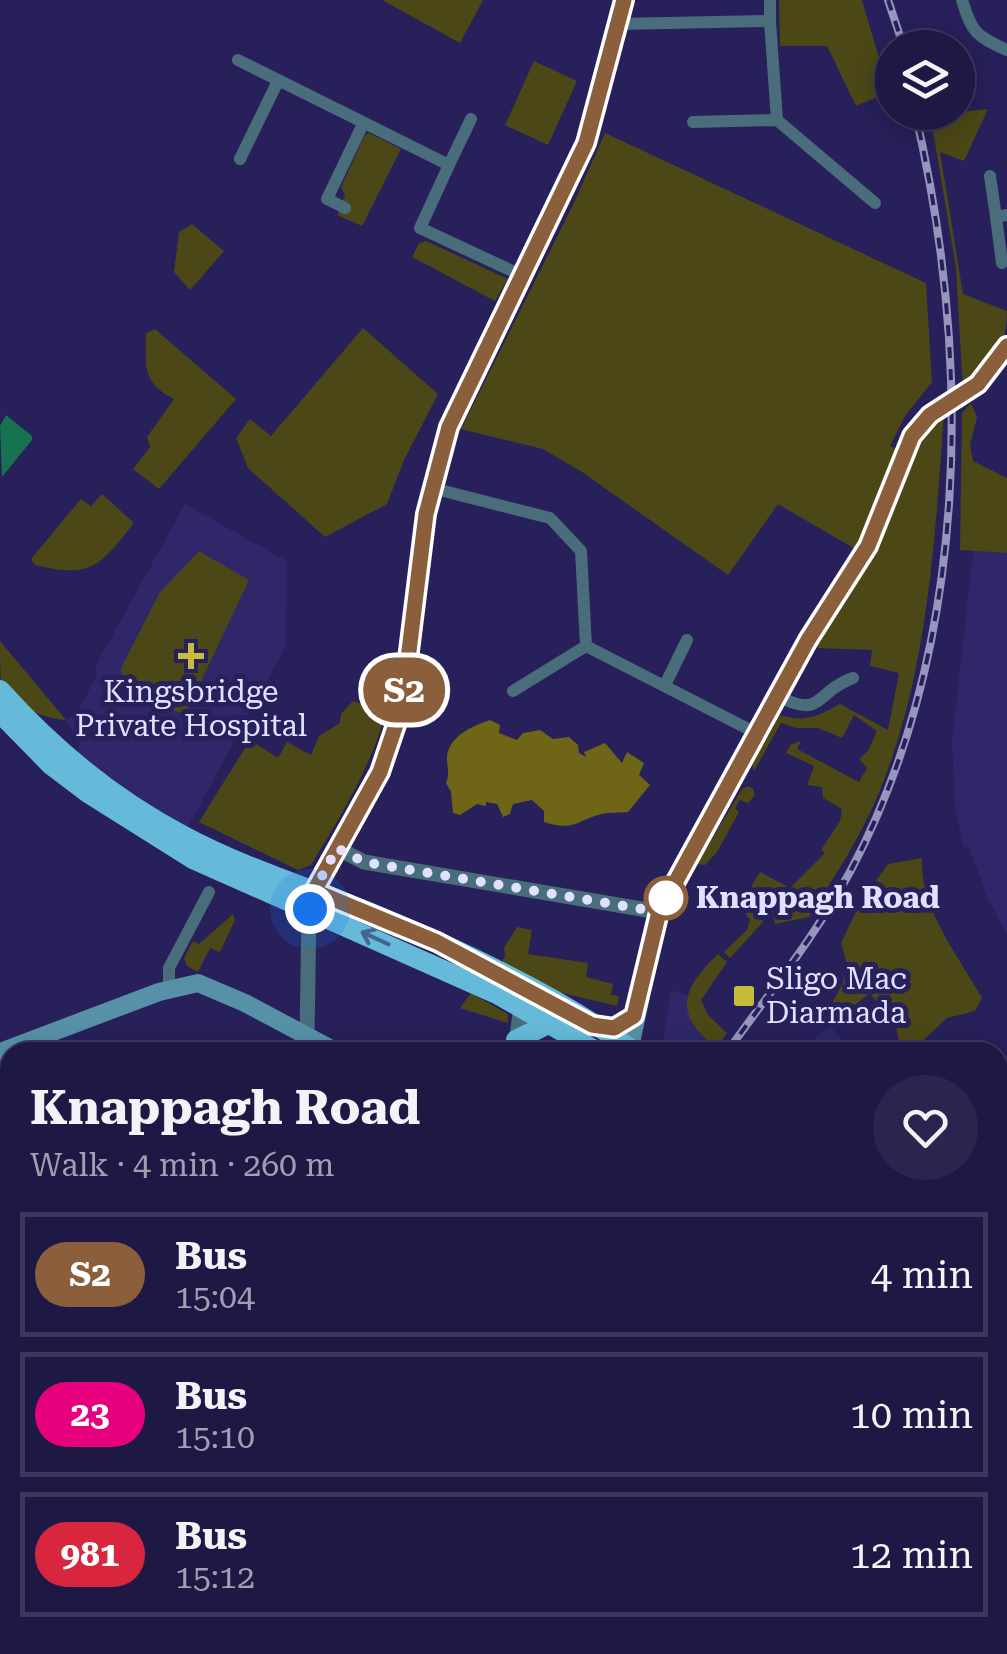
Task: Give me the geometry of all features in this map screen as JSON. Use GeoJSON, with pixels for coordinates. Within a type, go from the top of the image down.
{"type":"FeatureCollection","features":[{"type":"Feature","properties":{"kind":"highway"},"geometry":{"type":"LineString","coordinates":[[0,690],[51,744],[138,810],[312,900]]}},
{"type":"Feature","properties":{"kind":"highway"},"geometry":{"type":"LineString","coordinates":[[0,712],[52,765],[142,829],[193,859],[414,932],[524,997],[592,1025],[618,1042]]}},
{"type":"Feature","properties":{"kind":"highway"},"geometry":{"type":"LineString","coordinates":[[524,997],[550,1023],[581,1042]]}},
{"type":"Feature","properties":{"kind":"highway"},"geometry":{"type":"LineString","coordinates":[[592,1025],[614,1028],[634,1016]]}},
{"type":"Feature","properties":{"kind":"highway"},"geometry":{"type":"LineString","coordinates":[[521,1042],[550,1023]]}},
{"type":"Feature","properties":{"kind":"main road"},"geometry":{"type":"LineString","coordinates":[[633,1042],[634,1016],[659,912],[808,640],[868,546],[920,424],[978,384],[1007,346]]}},
{"type":"Feature","properties":{"kind":"main road"},"geometry":{"type":"LineString","coordinates":[[27,1042],[190,984],[207,986],[299,1042]]}},
{"type":"Feature","properties":{"kind":"street"},"geometry":{"type":"LineString","coordinates":[[304,1042],[312,900],[380,772],[402,707],[426,514],[449,427],[586,143],[624,0]]}},
{"type":"Feature","properties":{"kind":"street"},"geometry":{"type":"LineString","coordinates":[[770,0],[777,120]]}},
{"type":"Feature","properties":{"kind":"street"},"geometry":{"type":"LineString","coordinates":[[962,0],[970,26],[980,38],[1007,50]]}},
{"type":"Feature","properties":{"kind":"street"},"geometry":{"type":"LineString","coordinates":[[618,24],[770,21]]}},
{"type":"Feature","properties":{"kind":"street"},"geometry":{"type":"LineString","coordinates":[[238,60],[449,164]]}},
{"type":"Feature","properties":{"kind":"street"},"geometry":{"type":"LineString","coordinates":[[240,159],[278,81]]}},
{"type":"Feature","properties":{"kind":"street"},"geometry":{"type":"LineString","coordinates":[[413,242],[471,120]]}},
{"type":"Feature","properties":{"kind":"street"},"geometry":{"type":"LineString","coordinates":[[692,122],[777,120],[875,202]]}},
{"type":"Feature","properties":{"kind":"street"},"geometry":{"type":"LineString","coordinates":[[345,208],[327,199],[363,124]]}},
{"type":"Feature","properties":{"kind":"street"},"geometry":{"type":"LineString","coordinates":[[990,176],[1002,216],[1002,263]]}},
{"type":"Feature","properties":{"kind":"street"},"geometry":{"type":"LineString","coordinates":[[420,228],[524,276]]}},
{"type":"Feature","properties":{"kind":"street"},"geometry":{"type":"LineString","coordinates":[[432,488],[550,518],[570,538],[581,550],[586,646]]}},
{"type":"Feature","properties":{"kind":"street"},"geometry":{"type":"LineString","coordinates":[[664,685],[687,640]]}},
{"type":"Feature","properties":{"kind":"street"},"geometry":{"type":"LineString","coordinates":[[586,646],[758,734]]}},
{"type":"Feature","properties":{"kind":"street"},"geometry":{"type":"LineString","coordinates":[[514,691],[586,646]]}},
{"type":"Feature","properties":{"kind":"street"},"geometry":{"type":"LineString","coordinates":[[778,696],[805,708],[816,704],[834,684],[854,678]]}},
{"type":"Feature","properties":{"kind":"street"},"geometry":{"type":"LineString","coordinates":[[335,852],[364,862],[659,912]]}},
{"type":"Feature","properties":{"kind":"street"},"geometry":{"type":"LineString","coordinates":[[169,990],[169,968],[209,892]]}},
{"type":"Feature","properties":{"kind":"street"},"geometry":{"type":"LineString","coordinates":[[516,1042],[524,997]]}},
{"type":"Feature","properties":{"kind":"shaded area"},"geometry":{"type":"Polygon","coordinates":[[[382,0],[483,0],[460,43],[382,0]]]}},
{"type":"Feature","properties":{"kind":"shaded area"},"geometry":{"type":"Polygon","coordinates":[[[779,0],[862,0],[875,44],[875,98],[856,106],[827,46],[780,46],[779,0]]]}},
{"type":"Feature","properties":{"kind":"shaded area"},"geometry":{"type":"Polygon","coordinates":[[[534,61],[577,81],[548,145],[505,125],[534,61]]]}},
{"type":"Feature","properties":{"kind":"shaded area"},"geometry":{"type":"Polygon","coordinates":[[[988,109],[964,161],[940,152],[963,294],[1007,311],[1000,347],[963,391],[956,268],[933,130],[975,130],[975,110],[988,109]]]}},
{"type":"Feature","properties":{"kind":"shaded area"},"geometry":{"type":"Polygon","coordinates":[[[369,133],[401,149],[362,226],[337,215],[345,195],[341,187],[369,133]]]}},
{"type":"Feature","properties":{"kind":"shaded area"},"geometry":{"type":"Polygon","coordinates":[[[605,133],[926,283],[932,382],[905,416],[890,446],[900,450],[882,501],[857,550],[778,504],[728,575],[543,449],[461,429],[605,133]]]}},
{"type":"Feature","properties":{"kind":"shaded area"},"geometry":{"type":"Polygon","coordinates":[[[192,224],[224,251],[190,290],[174,272],[179,232],[192,224]]]}},
{"type":"Feature","properties":{"kind":"shaded area"},"geometry":{"type":"Polygon","coordinates":[[[426,241],[508,279],[495,301],[412,257],[419,243],[426,241]]]}},
{"type":"Feature","properties":{"kind":"shaded area"},"geometry":{"type":"Polygon","coordinates":[[[363,328],[438,394],[404,460],[387,504],[325,537],[248,468],[236,438],[250,419],[271,436],[363,328]]]}},
{"type":"Feature","properties":{"kind":"shaded area"},"geometry":{"type":"Polygon","coordinates":[[[155,329],[236,399],[159,489],[133,469],[150,447],[147,437],[174,399],[156,386],[148,372],[146,333],[155,329]]]}},
{"type":"Feature","properties":{"kind":"shaded area"},"geometry":{"type":"Polygon","coordinates":[[[971,403],[977,417],[970,445],[973,461],[1007,478],[1007,553],[960,550],[962,413],[971,403]]]}},
{"type":"Feature","properties":{"kind":"shaded area"},"geometry":{"type":"Polygon","coordinates":[[[944,413],[927,604],[896,745],[865,823],[809,917],[775,924],[771,908],[751,887],[760,872],[790,888],[825,853],[821,850],[840,821],[842,809],[823,798],[822,787],[807,785],[814,766],[786,753],[790,745],[801,741],[797,749],[859,782],[867,768],[859,759],[868,751],[877,731],[854,715],[842,738],[818,728],[781,723],[754,771],[752,764],[780,715],[811,717],[840,704],[888,730],[899,673],[870,666],[872,650],[815,648],[917,439],[944,413]]]}},
{"type":"Feature","properties":{"kind":"shaded area"},"geometry":{"type":"Polygon","coordinates":[[[6,415],[32,440],[2,477],[0,426],[6,415]]]}},
{"type":"Feature","properties":{"kind":"shaded area"},"geometry":{"type":"Polygon","coordinates":[[[102,494],[134,523],[112,550],[82,569],[35,565],[31,559],[81,499],[91,506],[102,494]]]}},
{"type":"Feature","properties":{"kind":"shaded area","name":"Kingsbridge Private Hospital"},"geometry":{"type":"Polygon","coordinates":[[[185,504],[287,561],[286,646],[188,827],[146,804],[79,756],[79,743],[66,720],[78,711],[97,675],[95,667],[185,504]]]}},
{"type":"Feature","properties":{"kind":"shaded area"},"geometry":{"type":"Polygon","coordinates":[[[199,551],[249,580],[185,715],[123,688],[121,668],[160,592],[199,551]]]}},
{"type":"Feature","properties":{"kind":"shaded area"},"geometry":{"type":"Polygon","coordinates":[[[973,551],[1007,553],[1007,935],[988,899],[969,848],[963,847],[955,805],[952,740],[973,551]]]}},
{"type":"Feature","properties":{"kind":"shaded area"},"geometry":{"type":"Polygon","coordinates":[[[0,641],[66,720],[38,713],[19,703],[5,689],[1,680],[0,641]]]}},
{"type":"Feature","properties":{"kind":"shaded area"},"geometry":{"type":"Polygon","coordinates":[[[353,701],[386,712],[364,772],[311,865],[298,870],[199,822],[250,740],[278,758],[287,742],[311,755],[319,736],[340,723],[341,714],[353,701]]]}},
{"type":"Feature","properties":{"kind":"shaded area"},"geometry":{"type":"Polygon","coordinates":[[[490,720],[500,725],[499,733],[517,740],[523,733],[540,730],[553,739],[569,737],[586,757],[584,752],[605,743],[622,763],[627,752],[644,763],[639,775],[650,785],[628,812],[602,814],[570,825],[544,822],[544,811],[532,800],[513,804],[510,814],[503,817],[497,804],[486,802],[486,806],[477,804],[460,815],[453,813],[446,783],[448,750],[462,733],[490,720]]]}},
{"type":"Feature","properties":{"kind":"shaded area"},"geometry":{"type":"Polygon","coordinates":[[[749,786],[755,795],[748,803],[740,800],[735,808],[739,812],[717,852],[705,865],[697,864],[742,789],[749,786]]]}},
{"type":"Feature","properties":{"kind":"shaded area"},"geometry":{"type":"Polygon","coordinates":[[[922,858],[927,895],[934,913],[982,998],[975,1011],[947,1018],[922,1042],[899,1042],[896,1027],[870,993],[846,1012],[832,1003],[847,965],[841,943],[861,901],[888,864],[922,858]]]}},
{"type":"Feature","properties":{"kind":"shaded area"},"geometry":{"type":"Polygon","coordinates":[[[725,889],[748,893],[761,909],[763,922],[730,958],[724,952],[747,930],[750,920],[735,900],[713,893],[725,889]]]}},
{"type":"Feature","properties":{"kind":"shaded area"},"geometry":{"type":"Polygon","coordinates":[[[233,914],[235,920],[220,952],[210,948],[198,972],[187,966],[184,958],[193,941],[199,944],[233,914]]]}},
{"type":"Feature","properties":{"kind":"shaded area"},"geometry":{"type":"Polygon","coordinates":[[[517,927],[532,930],[528,954],[588,963],[586,977],[613,984],[611,995],[619,996],[617,1006],[558,992],[501,964],[504,948],[517,927]]]}},
{"type":"Feature","properties":{"kind":"shaded area"},"geometry":{"type":"Polygon","coordinates":[[[718,954],[727,962],[701,1000],[708,1015],[727,1033],[721,1042],[710,1042],[702,1036],[688,1012],[690,990],[718,954]]]}},
{"type":"Feature","properties":{"kind":"shaded area"},"geometry":{"type":"Polygon","coordinates":[[[671,990],[689,995],[687,1007],[694,1026],[710,1042],[663,1042],[671,990]]]}},
{"type":"Feature","properties":{"kind":"shaded area"},"geometry":{"type":"Polygon","coordinates":[[[471,993],[508,1014],[508,1023],[460,1008],[471,993]]]}},
{"type":"Feature","properties":{"kind":"shaded area"},"geometry":{"type":"Polygon","coordinates":[[[830,1026],[844,1042],[810,1042],[830,1026]]]}},
{"type":"Feature","properties":{"kind":"railway"},"geometry":{"type":"LineString","coordinates":[[888,0],[898,30]]}},
{"type":"Feature","properties":{"kind":"railway"},"geometry":{"type":"LineString","coordinates":[[734,1042],[808,940],[851,870],[891,782],[920,690],[939,595],[949,498],[951,400],[946,302],[934,206],[919,130]]}},
{"type":"Feature","properties":{"kind":"bus line","name":"S2"},"geometry":{"type":"LineString","coordinates":[[624,0],[586,143],[449,427],[426,514],[402,707],[380,772],[314,891],[437,942],[592,1025],[614,1028],[634,1016],[659,912],[808,640],[868,546],[912,436],[930,415],[978,384],[1007,346]]}},
{"type":"Feature","properties":{"kind":"place","name":"Kingsbridge Private Hospital"},"geometry":{"type":"Point","coordinates":[191,656]}},
{"type":"Feature","properties":{"kind":"place","name":"Knappagh Road"},"geometry":{"type":"Point","coordinates":[666,898]}},
{"type":"Feature","properties":{"kind":"place","name":"Sligo Mac Diarmada"},"geometry":{"type":"Point","coordinates":[744,996]}},
{"type":"Feature","properties":{"kind":"route"},"geometry":{"type":"LineString","coordinates":[[310,909],[314,891],[337,848],[364,862],[659,912],[669,893],[666,898]]}}]}
